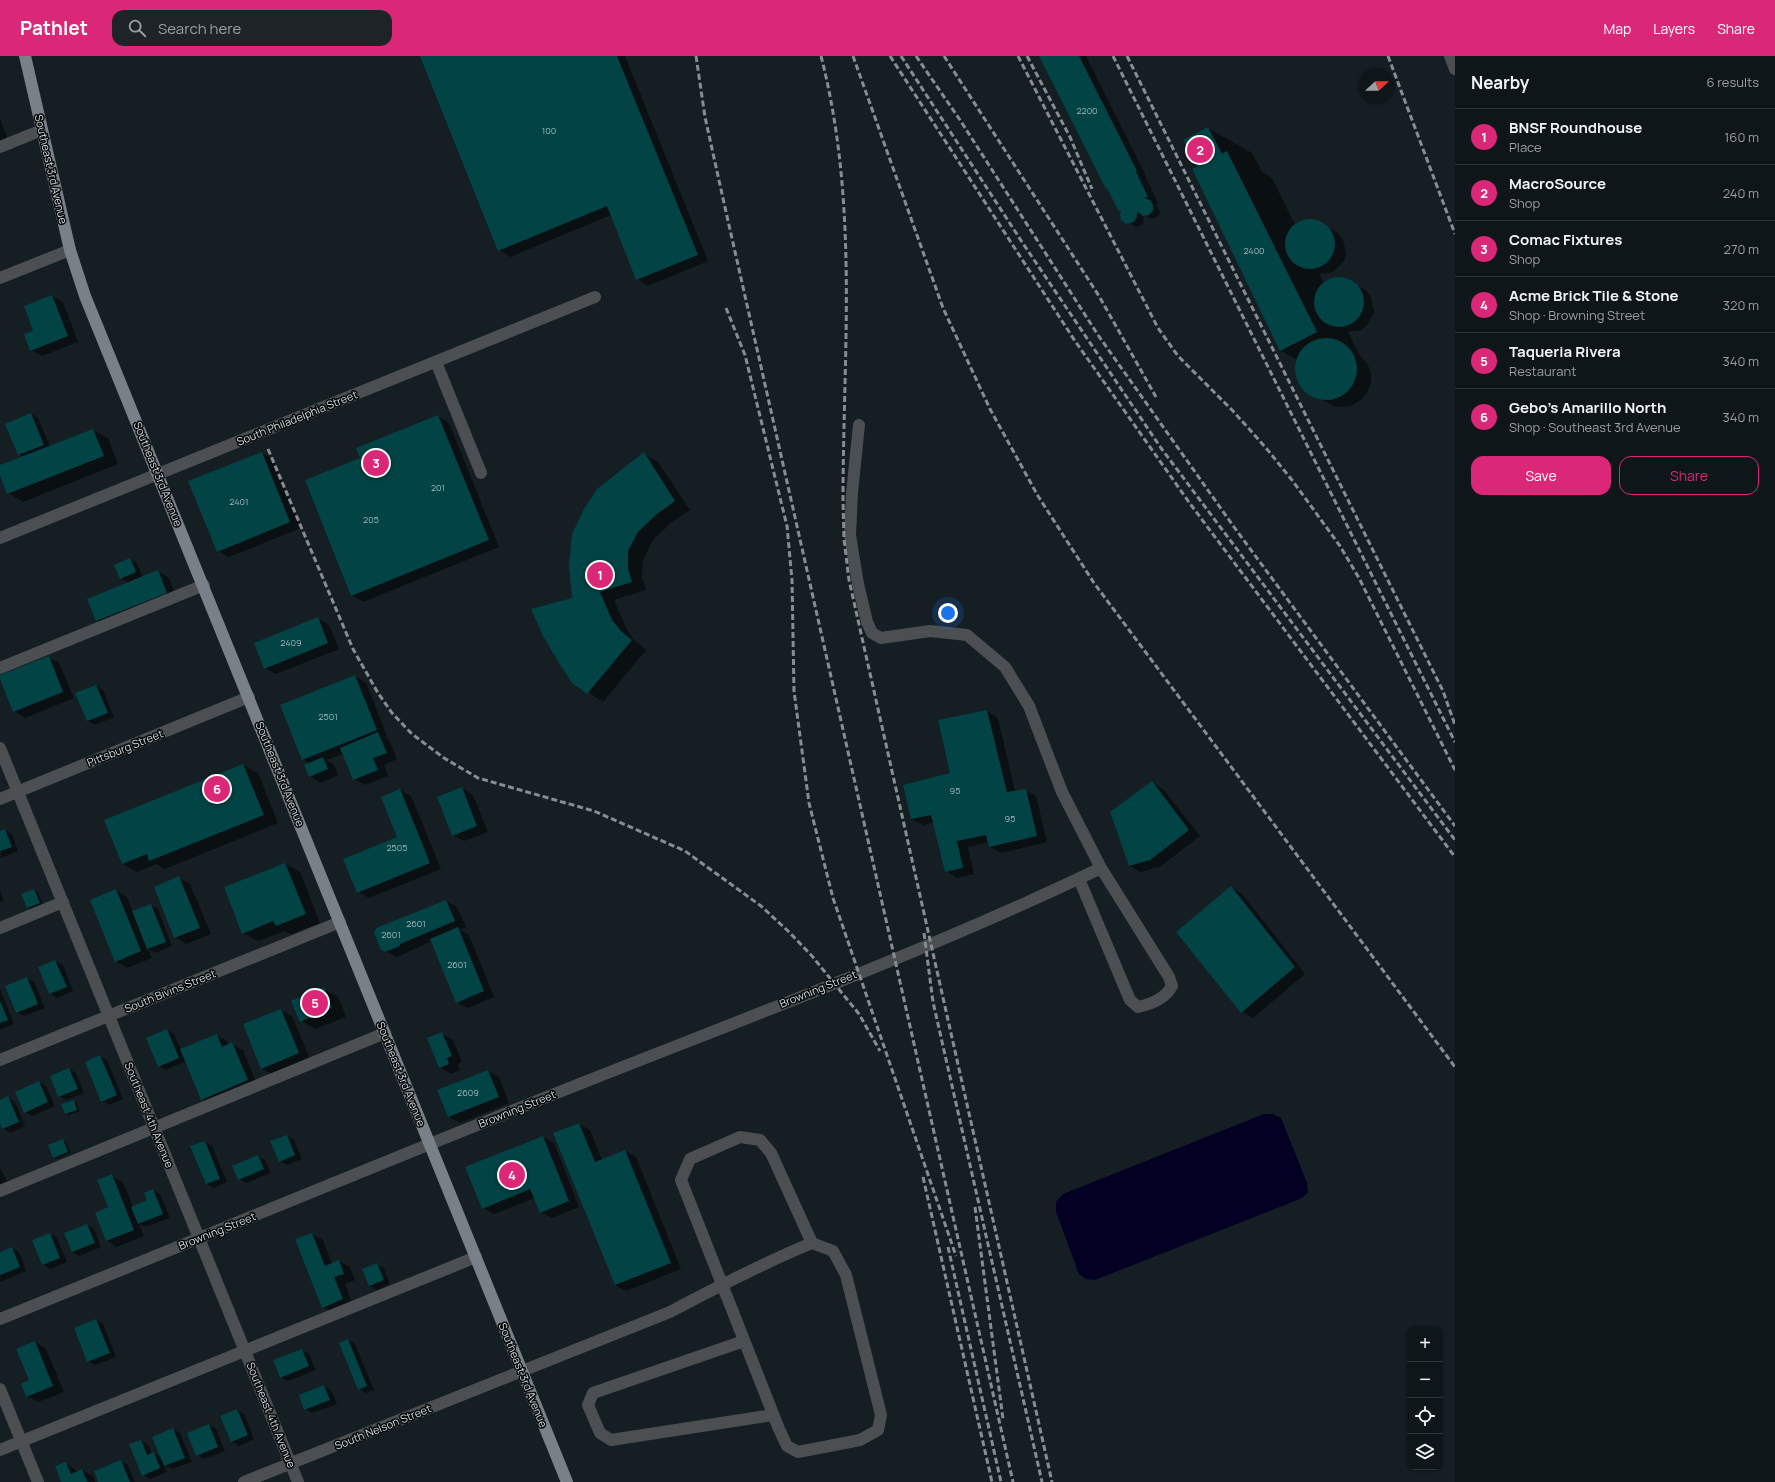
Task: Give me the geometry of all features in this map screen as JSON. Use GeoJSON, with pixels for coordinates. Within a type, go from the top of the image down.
{"type":"FeatureCollection","features":[{"type":"Feature","properties":{"kind":"main road","name":"Southeast 3rd Avenue"},"geometry":{"type":"LineString","coordinates":[[25,56],[70,250],[85,296],[204,585],[567,1482]]}},
{"type":"Feature","properties":{"kind":"street"},"geometry":{"type":"LineString","coordinates":[[1450,56],[1455,70]]}},
{"type":"Feature","properties":{"kind":"street"},"geometry":{"type":"LineString","coordinates":[[0,147],[42,130]]}},
{"type":"Feature","properties":{"kind":"street"},"geometry":{"type":"LineString","coordinates":[[0,278],[70,250]]}},
{"type":"Feature","properties":{"kind":"street","name":"South Philadelphia Street"},"geometry":{"type":"LineString","coordinates":[[0,538],[595,297]]}},
{"type":"Feature","properties":{"kind":"street"},"geometry":{"type":"LineString","coordinates":[[436,362],[481,473]]}},
{"type":"Feature","properties":{"kind":"street"},"geometry":{"type":"LineString","coordinates":[[860,425],[852,493],[850,535],[858,584],[867,622],[872,633],[881,638],[930,631],[967,635],[1005,667],[1030,706],[1062,792],[1101,868],[1169,977],[1172,986],[1168,994],[1148,1005],[1138,1007],[1130,1000],[1078,879]]}},
{"type":"Feature","properties":{"kind":"street"},"geometry":{"type":"LineString","coordinates":[[0,668],[204,585]]}},
{"type":"Feature","properties":{"kind":"street","name":"Pittsburg Street"},"geometry":{"type":"LineString","coordinates":[[0,799],[249,697]]}},
{"type":"Feature","properties":{"kind":"street","name":"Southeast 4th Avenue"},"geometry":{"type":"LineString","coordinates":[[0,748],[298,1482]]}},
{"type":"Feature","properties":{"kind":"street","name":"Browning Street"},"geometry":{"type":"LineString","coordinates":[[0,1319],[429,1144],[931,945],[1035,900],[1101,868]]}},
{"type":"Feature","properties":{"kind":"street"},"geometry":{"type":"LineString","coordinates":[[0,928],[63,902]]}},
{"type":"Feature","properties":{"kind":"street","name":"South Bivins Street"},"geometry":{"type":"LineString","coordinates":[[0,1060],[340,922]]}},
{"type":"Feature","properties":{"kind":"street"},"geometry":{"type":"LineString","coordinates":[[0,1192],[385,1033]]}},
{"type":"Feature","properties":{"kind":"street"},"geometry":{"type":"LineString","coordinates":[[740,1137],[760,1140],[771,1153],[812,1243],[833,1251],[846,1275],[881,1414],[878,1430],[860,1440],[798,1452],[787,1446],[773,1415],[681,1180],[690,1159],[740,1137]]}},
{"type":"Feature","properties":{"kind":"street","name":"South Nelson Street"},"geometry":{"type":"LineString","coordinates":[[244,1482],[670,1312],[779,1256],[812,1243]]}},
{"type":"Feature","properties":{"kind":"street"},"geometry":{"type":"LineString","coordinates":[[0,1450],[476,1257]]}},
{"type":"Feature","properties":{"kind":"street"},"geometry":{"type":"LineString","coordinates":[[744,1341],[592,1393],[588,1405],[600,1433],[611,1440],[773,1415]]}},
{"type":"Feature","properties":{"kind":"street"},"geometry":{"type":"LineString","coordinates":[[0,1389],[38,1482]]}},
{"type":"Feature","properties":{"kind":"water"},"geometry":{"type":"Polygon","coordinates":[[[1264,1114],[1273,1114],[1281,1118],[1307,1183],[1308,1193],[1300,1199],[1095,1280],[1086,1279],[1079,1274],[1056,1212],[1056,1202],[1063,1194],[1264,1114]]]}},
{"type":"Feature","properties":{"kind":"building"},"geometry":{"type":"Polygon","coordinates":[[[420,56],[617,56],[698,255],[636,280],[607,206],[498,251],[420,56]]]}},
{"type":"Feature","properties":{"kind":"building"},"geometry":{"type":"Polygon","coordinates":[[[1039,56],[1079,56],[1137,171],[1136,172],[1148,197],[1144,198],[1150,200],[1153,205],[1153,211],[1149,215],[1143,216],[1137,211],[1137,217],[1134,222],[1126,224],[1121,220],[1121,210],[1119,212],[1107,188],[1106,189],[1039,56]]]}},
{"type":"Feature","properties":{"kind":"building"},"geometry":{"type":"Polygon","coordinates":[[[1208,127],[1222,154],[1227,151],[1317,332],[1280,351],[1192,169],[1197,167],[1183,140],[1208,127]]]}},
{"type":"Feature","properties":{"kind":"building"},"geometry":{"type":"Polygon","coordinates":[[[1310,219],[1319,221],[1330,230],[1335,244],[1333,253],[1324,264],[1310,269],[1301,267],[1290,258],[1285,244],[1287,235],[1296,224],[1310,219]]]}},
{"type":"Feature","properties":{"kind":"building"},"geometry":{"type":"Polygon","coordinates":[[[1339,277],[1348,279],[1359,288],[1364,302],[1362,311],[1353,322],[1339,327],[1330,325],[1319,316],[1314,302],[1316,293],[1325,282],[1339,277]]]}},
{"type":"Feature","properties":{"kind":"building"},"geometry":{"type":"Polygon","coordinates":[[[52,295],[68,336],[30,351],[24,334],[33,331],[24,306],[52,295]]]}},
{"type":"Feature","properties":{"kind":"building"},"geometry":{"type":"Polygon","coordinates":[[[1326,338],[1338,341],[1348,347],[1354,357],[1357,369],[1354,381],[1348,391],[1338,397],[1326,400],[1314,397],[1304,391],[1298,381],[1295,369],[1298,357],[1304,347],[1314,341],[1326,338]]]}},
{"type":"Feature","properties":{"kind":"building"},"geometry":{"type":"Polygon","coordinates":[[[31,413],[44,445],[18,455],[5,424],[31,413]]]}},
{"type":"Feature","properties":{"kind":"building"},"geometry":{"type":"Polygon","coordinates":[[[438,415],[489,540],[351,596],[305,480],[360,458],[356,448],[438,415]]]}},
{"type":"Feature","properties":{"kind":"building"},"geometry":{"type":"Polygon","coordinates":[[[93,429],[104,456],[7,494],[0,476],[0,465],[93,429]]]}},
{"type":"Feature","properties":{"kind":"building"},"geometry":{"type":"Polygon","coordinates":[[[262,452],[290,522],[217,552],[188,481],[262,452]]]}},
{"type":"Feature","properties":{"kind":"building"},"geometry":{"type":"Polygon","coordinates":[[[644,452],[675,501],[657,514],[638,532],[628,551],[628,568],[632,582],[600,592],[612,620],[622,632],[632,640],[587,694],[572,683],[543,636],[531,609],[572,598],[569,566],[572,534],[584,509],[597,489],[644,452]]]}},
{"type":"Feature","properties":{"kind":"building"},"geometry":{"type":"Polygon","coordinates":[[[130,558],[136,572],[120,579],[114,565],[130,558]]]}},
{"type":"Feature","properties":{"kind":"building"},"geometry":{"type":"Polygon","coordinates":[[[158,570],[167,593],[96,621],[87,599],[158,570]]]}},
{"type":"Feature","properties":{"kind":"building"},"geometry":{"type":"Polygon","coordinates":[[[318,617],[328,643],[264,669],[254,643],[318,617]]]}},
{"type":"Feature","properties":{"kind":"building"},"geometry":{"type":"Polygon","coordinates":[[[49,656],[63,692],[13,712],[0,679],[0,675],[49,656]]]}},
{"type":"Feature","properties":{"kind":"building"},"geometry":{"type":"Polygon","coordinates":[[[355,675],[377,730],[302,760],[280,705],[355,675]]]}},
{"type":"Feature","properties":{"kind":"building"},"geometry":{"type":"Polygon","coordinates":[[[96,685],[108,713],[87,721],[75,693],[96,685]]]}},
{"type":"Feature","properties":{"kind":"building"},"geometry":{"type":"Polygon","coordinates":[[[987,710],[1007,792],[1026,789],[1037,836],[989,847],[986,835],[957,841],[963,868],[945,872],[931,815],[911,819],[903,785],[950,773],[938,720],[987,710]]]}},
{"type":"Feature","properties":{"kind":"building"},"geometry":{"type":"Polygon","coordinates":[[[378,732],[387,753],[373,758],[378,770],[353,780],[340,748],[378,732]]]}},
{"type":"Feature","properties":{"kind":"building"},"geometry":{"type":"Polygon","coordinates":[[[323,757],[328,769],[309,777],[304,765],[323,757]]]}},
{"type":"Feature","properties":{"kind":"building"},"geometry":{"type":"Polygon","coordinates":[[[243,764],[264,815],[149,861],[147,854],[122,864],[104,820],[243,764]]]}},
{"type":"Feature","properties":{"kind":"building"},"geometry":{"type":"Polygon","coordinates":[[[1152,781],[1189,830],[1150,860],[1129,866],[1110,812],[1152,781]]]}},
{"type":"Feature","properties":{"kind":"building"},"geometry":{"type":"Polygon","coordinates":[[[462,787],[477,826],[452,836],[437,797],[462,787]]]}},
{"type":"Feature","properties":{"kind":"building"},"geometry":{"type":"Polygon","coordinates":[[[400,789],[430,863],[357,893],[343,859],[397,837],[381,797],[400,789]]]}},
{"type":"Feature","properties":{"kind":"building"},"geometry":{"type":"Polygon","coordinates":[[[5,829],[12,847],[0,851],[0,831],[5,829]]]}},
{"type":"Feature","properties":{"kind":"building"},"geometry":{"type":"Polygon","coordinates":[[[285,863],[306,914],[276,926],[273,921],[242,934],[224,887],[285,863]]]}},
{"type":"Feature","properties":{"kind":"building"},"geometry":{"type":"Polygon","coordinates":[[[179,876],[200,928],[174,938],[154,887],[179,876]]]}},
{"type":"Feature","properties":{"kind":"building"},"geometry":{"type":"Polygon","coordinates":[[[1231,886],[1295,967],[1241,1013],[1176,932],[1231,886]]]}},
{"type":"Feature","properties":{"kind":"building"},"geometry":{"type":"Polygon","coordinates":[[[34,889],[40,903],[27,908],[21,894],[34,889]]]}},
{"type":"Feature","properties":{"kind":"building"},"geometry":{"type":"Polygon","coordinates":[[[116,889],[141,951],[115,962],[90,900],[116,889]]]}},
{"type":"Feature","properties":{"kind":"building"},"geometry":{"type":"Polygon","coordinates":[[[446,900],[455,921],[400,944],[400,946],[385,952],[381,950],[374,933],[376,928],[446,900]]]}},
{"type":"Feature","properties":{"kind":"building"},"geometry":{"type":"Polygon","coordinates":[[[151,904],[166,942],[147,949],[132,911],[151,904]]]}},
{"type":"Feature","properties":{"kind":"building"},"geometry":{"type":"Polygon","coordinates":[[[458,927],[484,991],[456,1003],[430,939],[458,927]]]}},
{"type":"Feature","properties":{"kind":"building"},"geometry":{"type":"Polygon","coordinates":[[[55,960],[67,987],[49,994],[38,967],[55,960]]]}},
{"type":"Feature","properties":{"kind":"building"},"geometry":{"type":"Polygon","coordinates":[[[27,977],[38,1004],[16,1013],[5,986],[27,977]]]}},
{"type":"Feature","properties":{"kind":"building"},"geometry":{"type":"Polygon","coordinates":[[[324,987],[332,1008],[300,1022],[291,1001],[324,987]]]}},
{"type":"Feature","properties":{"kind":"building"},"geometry":{"type":"Polygon","coordinates":[[[0,1001],[8,1020],[0,1023],[0,1001]]]}},
{"type":"Feature","properties":{"kind":"building"},"geometry":{"type":"Polygon","coordinates":[[[281,1009],[299,1053],[261,1069],[243,1024],[281,1009]]]}},
{"type":"Feature","properties":{"kind":"building"},"geometry":{"type":"Polygon","coordinates":[[[167,1029],[179,1058],[158,1067],[146,1038],[167,1029]]]}},
{"type":"Feature","properties":{"kind":"building"},"geometry":{"type":"Polygon","coordinates":[[[442,1032],[452,1056],[447,1058],[449,1064],[439,1068],[427,1038],[442,1032]]]}},
{"type":"Feature","properties":{"kind":"building"},"geometry":{"type":"Polygon","coordinates":[[[217,1034],[222,1047],[232,1042],[248,1080],[201,1100],[180,1049],[217,1034]]]}},
{"type":"Feature","properties":{"kind":"building"},"geometry":{"type":"Polygon","coordinates":[[[100,1055],[117,1095],[101,1102],[85,1062],[100,1055]]]}},
{"type":"Feature","properties":{"kind":"building"},"geometry":{"type":"Polygon","coordinates":[[[69,1068],[78,1089],[58,1097],[50,1076],[69,1068]]]}},
{"type":"Feature","properties":{"kind":"building"},"geometry":{"type":"Polygon","coordinates":[[[488,1070],[499,1097],[448,1117],[437,1090],[488,1070]]]}},
{"type":"Feature","properties":{"kind":"building"},"geometry":{"type":"Polygon","coordinates":[[[39,1081],[48,1102],[24,1113],[15,1092],[39,1081]]]}},
{"type":"Feature","properties":{"kind":"building"},"geometry":{"type":"Polygon","coordinates":[[[8,1096],[19,1122],[2,1129],[0,1124],[0,1100],[8,1096]]]}},
{"type":"Feature","properties":{"kind":"building"},"geometry":{"type":"Polygon","coordinates":[[[74,1100],[77,1110],[65,1114],[61,1104],[74,1100]]]}},
{"type":"Feature","properties":{"kind":"building"},"geometry":{"type":"Polygon","coordinates":[[[579,1123],[595,1162],[625,1150],[671,1263],[615,1285],[553,1133],[579,1123]]]}},
{"type":"Feature","properties":{"kind":"building"},"geometry":{"type":"Polygon","coordinates":[[[287,1135],[295,1155],[279,1162],[270,1141],[287,1135]]]}},
{"type":"Feature","properties":{"kind":"building"},"geometry":{"type":"Polygon","coordinates":[[[543,1136],[569,1201],[540,1213],[530,1189],[482,1209],[465,1167],[543,1136]]]}},
{"type":"Feature","properties":{"kind":"building"},"geometry":{"type":"Polygon","coordinates":[[[63,1139],[68,1152],[53,1158],[48,1145],[63,1139]]]}},
{"type":"Feature","properties":{"kind":"building"},"geometry":{"type":"Polygon","coordinates":[[[205,1141],[220,1179],[206,1184],[190,1146],[205,1141]]]}},
{"type":"Feature","properties":{"kind":"building"},"geometry":{"type":"Polygon","coordinates":[[[258,1155],[264,1169],[238,1180],[232,1166],[258,1155]]]}},
{"type":"Feature","properties":{"kind":"building"},"geometry":{"type":"Polygon","coordinates":[[[112,1174],[134,1230],[106,1241],[95,1213],[108,1207],[97,1180],[112,1174]]]}},
{"type":"Feature","properties":{"kind":"building"},"geometry":{"type":"Polygon","coordinates":[[[153,1189],[163,1214],[138,1224],[131,1207],[147,1200],[144,1193],[153,1189]]]}},
{"type":"Feature","properties":{"kind":"building"},"geometry":{"type":"Polygon","coordinates":[[[87,1224],[95,1243],[72,1252],[64,1233],[87,1224]]]}},
{"type":"Feature","properties":{"kind":"building"},"geometry":{"type":"Polygon","coordinates":[[[50,1233],[60,1258],[42,1265],[32,1240],[50,1233]]]}},
{"type":"Feature","properties":{"kind":"building"},"geometry":{"type":"Polygon","coordinates":[[[312,1233],[325,1266],[339,1260],[344,1274],[334,1277],[343,1299],[322,1308],[295,1239],[312,1233]]]}},
{"type":"Feature","properties":{"kind":"building"},"geometry":{"type":"Polygon","coordinates":[[[12,1247],[20,1267],[0,1275],[0,1252],[12,1247]]]}},
{"type":"Feature","properties":{"kind":"building"},"geometry":{"type":"Polygon","coordinates":[[[377,1263],[384,1280],[369,1286],[362,1269],[377,1263]]]}},
{"type":"Feature","properties":{"kind":"building"},"geometry":{"type":"Polygon","coordinates":[[[96,1319],[110,1353],[87,1362],[74,1328],[96,1319]]]}},
{"type":"Feature","properties":{"kind":"building"},"geometry":{"type":"Polygon","coordinates":[[[348,1339],[367,1386],[358,1390],[339,1343],[348,1339]]]}},
{"type":"Feature","properties":{"kind":"building"},"geometry":{"type":"Polygon","coordinates":[[[35,1341],[53,1386],[26,1397],[21,1384],[29,1380],[16,1349],[35,1341]]]}},
{"type":"Feature","properties":{"kind":"building"},"geometry":{"type":"Polygon","coordinates":[[[302,1349],[309,1366],[280,1378],[273,1360],[302,1349]]]}},
{"type":"Feature","properties":{"kind":"building"},"geometry":{"type":"Polygon","coordinates":[[[324,1385],[330,1400],[304,1410],[299,1395],[324,1385]]]}},
{"type":"Feature","properties":{"kind":"building"},"geometry":{"type":"Polygon","coordinates":[[[237,1409],[248,1435],[231,1442],[220,1416],[237,1409]]]}},
{"type":"Feature","properties":{"kind":"building"},"geometry":{"type":"Polygon","coordinates":[[[209,1424],[218,1447],[196,1456],[187,1433],[209,1424]]]}},
{"type":"Feature","properties":{"kind":"building"},"geometry":{"type":"Polygon","coordinates":[[[173,1428],[185,1458],[164,1466],[152,1437],[173,1428]]]}},
{"type":"Feature","properties":{"kind":"building"},"geometry":{"type":"Polygon","coordinates":[[[141,1440],[147,1455],[154,1452],[160,1468],[142,1476],[129,1444],[141,1440]]]}},
{"type":"Feature","properties":{"kind":"building"},"geometry":{"type":"Polygon","coordinates":[[[121,1460],[130,1482],[98,1482],[94,1471],[121,1460]]]}},
{"type":"Feature","properties":{"kind":"building"},"geometry":{"type":"Polygon","coordinates":[[[66,1462],[71,1474],[82,1469],[87,1482],[61,1482],[55,1466],[66,1462]]]}},
{"type":"Feature","properties":{"kind":"railway"},"geometry":{"type":"LineString","coordinates":[[696,56],[705,117],[724,203],[1013,1482]]}},
{"type":"Feature","properties":{"kind":"railway"},"geometry":{"type":"LineString","coordinates":[[821,56],[833,111],[845,222],[846,333],[843,501],[844,539],[849,580],[1052,1482]]}},
{"type":"Feature","properties":{"kind":"railway"},"geometry":{"type":"LineString","coordinates":[[853,56],[943,308],[990,409],[1038,496],[1094,583],[1455,1067]]}},
{"type":"Feature","properties":{"kind":"railway"},"geometry":{"type":"LineString","coordinates":[[890,56],[1075,341],[1191,505],[1455,857]]}},
{"type":"Feature","properties":{"kind":"railway"},"geometry":{"type":"LineString","coordinates":[[901,56],[1022,242],[1161,448],[1455,840]]}},
{"type":"Feature","properties":{"kind":"railway"},"geometry":{"type":"LineString","coordinates":[[916,56],[960,120],[1098,335],[1234,527],[1455,826]]}},
{"type":"Feature","properties":{"kind":"railway"},"geometry":{"type":"LineString","coordinates":[[944,56],[1099,296],[1156,397]]}},
{"type":"Feature","properties":{"kind":"railway"},"geometry":{"type":"LineString","coordinates":[[1018,56],[1158,328],[1178,356],[1233,411],[1266,448],[1292,480],[1340,546],[1359,578],[1455,770]]}},
{"type":"Feature","properties":{"kind":"railway"},"geometry":{"type":"LineString","coordinates":[[1027,56],[1070,137],[1092,189]]}},
{"type":"Feature","properties":{"kind":"railway"},"geometry":{"type":"LineString","coordinates":[[1113,56],[1455,742]]}},
{"type":"Feature","properties":{"kind":"railway"},"geometry":{"type":"LineString","coordinates":[[1127,56],[1443,691],[1455,725]]}},
{"type":"Feature","properties":{"kind":"railway"},"geometry":{"type":"LineString","coordinates":[[1388,56],[1455,234]]}},
{"type":"Feature","properties":{"kind":"railway"},"geometry":{"type":"LineString","coordinates":[[726,308],[745,355],[787,526],[792,580],[794,691],[809,803],[833,898],[956,1256]]}},
{"type":"Feature","properties":{"kind":"railway"},"geometry":{"type":"LineString","coordinates":[[268,449],[353,649],[378,693],[392,713],[412,734],[444,758],[478,778],[594,811],[685,851],[761,906],[788,931],[812,956],[859,1014],[880,1051]]}},
{"type":"Feature","properties":{"kind":"railway"},"geometry":{"type":"LineString","coordinates":[[924,933],[933,1002],[1042,1482]]}},
{"type":"Feature","properties":{"kind":"railway"},"geometry":{"type":"LineString","coordinates":[[923,1177],[992,1482]]}},
{"type":"Feature","properties":{"kind":"railway"},"geometry":{"type":"LineString","coordinates":[[975,1207],[1003,1419]]}},
{"type":"Feature","properties":{"kind":"railway"},"geometry":{"type":"LineString","coordinates":[[948,1247],[1001,1482]]}},
{"type":"Feature","properties":{"kind":"place","name":"MacroSource"},"geometry":{"type":"Point","coordinates":[1200,150]}},
{"type":"Feature","properties":{"kind":"place","name":"Comac Fixtures"},"geometry":{"type":"Point","coordinates":[376,463]}},
{"type":"Feature","properties":{"kind":"place","name":"BNSF Roundhouse"},"geometry":{"type":"Point","coordinates":[600,575]}},
{"type":"Feature","properties":{"kind":"place","name":"Gebo's Amarillo North"},"geometry":{"type":"Point","coordinates":[217,789]}},
{"type":"Feature","properties":{"kind":"place","name":"Taqueria Rivera"},"geometry":{"type":"Point","coordinates":[315,1003]}},
{"type":"Feature","properties":{"kind":"place","name":"Acme Brick Tile & Stone"},"geometry":{"type":"Point","coordinates":[512,1175]}}]}
